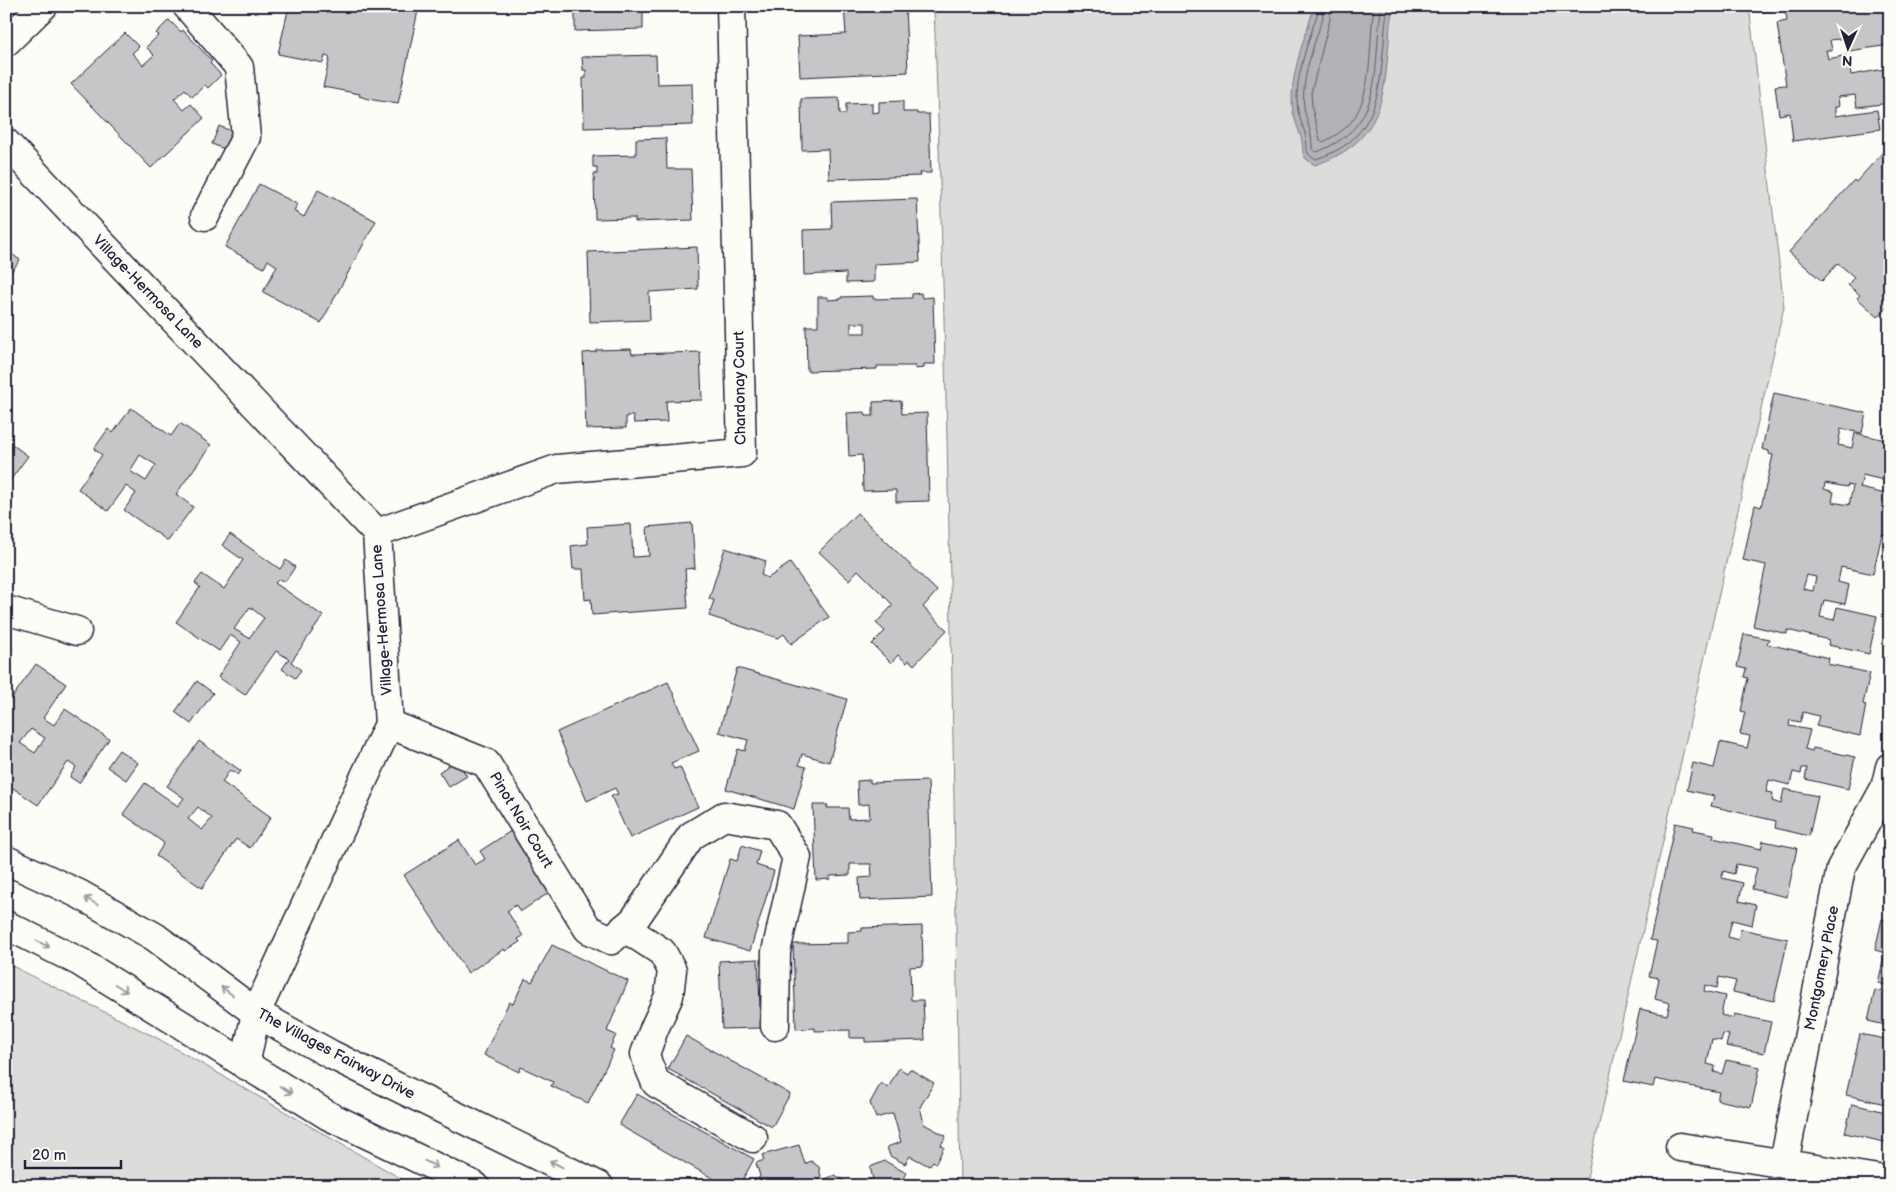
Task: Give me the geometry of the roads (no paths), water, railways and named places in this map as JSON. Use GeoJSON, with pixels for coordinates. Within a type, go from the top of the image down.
{"type":"FeatureCollection","features":[{"type":"Feature","properties":{"kind":"street"},"geometry":{"type":"LineString","coordinates":[[6,42],[43,6]]}},
{"type":"Feature","properties":{"kind":"street"},"geometry":{"type":"LineString","coordinates":[[187,6],[239,67],[246,137],[206,216]]}},
{"type":"Feature","properties":{"kind":"street","name":"Chardonay Court"},"geometry":{"type":"LineString","coordinates":[[377,533],[557,469],[742,453],[731,6]]}},
{"type":"Feature","properties":{"kind":"street","name":"Village-Hermosa Lane"},"geometry":{"type":"LineString","coordinates":[[6,144],[377,533],[389,724],[256,1012],[245,1064]]}},
{"type":"Feature","properties":{"kind":"street"},"geometry":{"type":"LineString","coordinates":[[6,610],[77,631]]}},
{"type":"Feature","properties":{"kind":"street","name":"Pinot Noir Court"},"geometry":{"type":"LineString","coordinates":[[389,724],[486,762],[588,929],[611,940],[634,920],[691,836],[724,816],[777,825],[797,857],[776,952],[775,1026]]}},
{"type":"Feature","properties":{"kind":"street","name":"Montgomery Place"},"geometry":{"type":"LineString","coordinates":[[1784,1163],[1841,868],[1888,781]]}},
{"type":"Feature","properties":{"kind":"street","name":"The Villages Fairway Drive"},"geometry":{"type":"LineString","coordinates":[[6,860],[78,894],[155,937],[256,1012],[332,1055],[599,1186]]}},
{"type":"Feature","properties":{"kind":"street"},"geometry":{"type":"LineString","coordinates":[[6,926],[80,962],[329,1116],[475,1186]]}},
{"type":"Feature","properties":{"kind":"street"},"geometry":{"type":"LineString","coordinates":[[625,928],[662,952],[672,970],[669,996],[654,1028],[646,1054],[656,1083],[754,1138]]}},
{"type":"Feature","properties":{"kind":"street"},"geometry":{"type":"LineString","coordinates":[[1680,1147],[1890,1181]]}},
{"type":"Feature","properties":{"kind":"water"},"geometry":{"type":"Polygon","coordinates":[[[1311,6],[1394,6],[1390,23],[1386,72],[1379,108],[1363,135],[1351,147],[1335,157],[1315,165],[1306,159],[1303,154],[1292,100],[1294,75],[1312,14],[1311,6]]]}}]}
